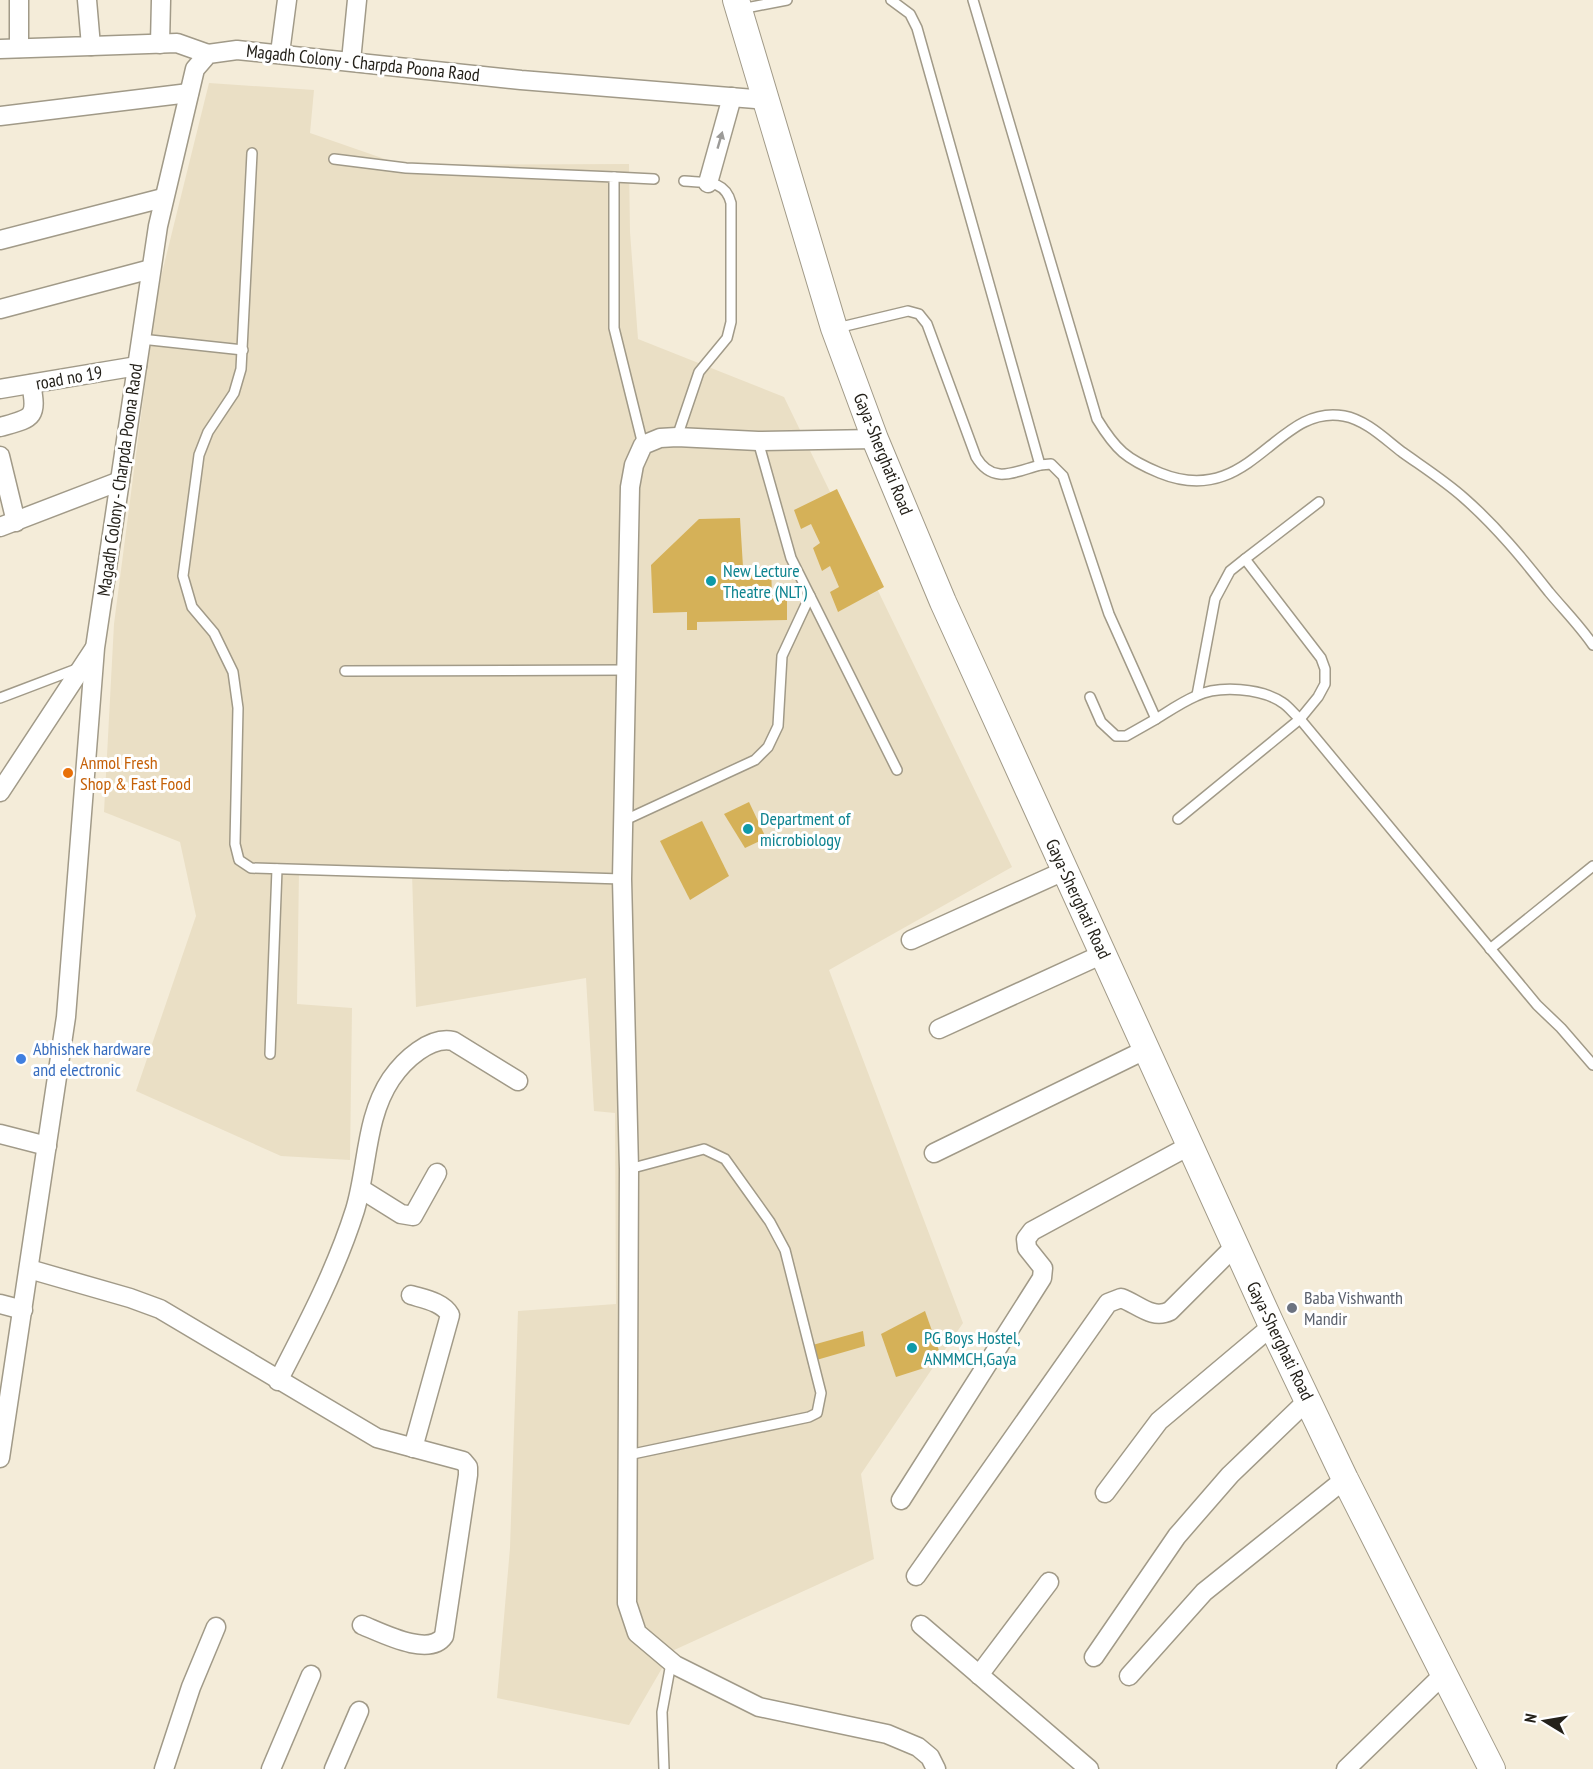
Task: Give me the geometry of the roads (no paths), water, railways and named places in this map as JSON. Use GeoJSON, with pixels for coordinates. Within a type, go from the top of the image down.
{"type":"FeatureCollection","features":[{"type":"Feature","properties":{"kind":"main road","name":"Gaya-Sherghati Road"},"geometry":{"type":"LineString","coordinates":[[737,5],[834,328],[875,439],[943,602],[1147,1049],[1234,1246],[1345,1479],[1489,1768]]}},
{"type":"Feature","properties":{"kind":"street"},"geometry":{"type":"LineString","coordinates":[[19,0],[19,48]]}},
{"type":"Feature","properties":{"kind":"street"},"geometry":{"type":"LineString","coordinates":[[87,0],[91,46]]}},
{"type":"Feature","properties":{"kind":"street"},"geometry":{"type":"LineString","coordinates":[[160,44],[162,0]]}},
{"type":"Feature","properties":{"kind":"street"},"geometry":{"type":"LineString","coordinates":[[280,53],[287,0]]}},
{"type":"Feature","properties":{"kind":"street"},"geometry":{"type":"LineString","coordinates":[[351,61],[357,0]]}},
{"type":"Feature","properties":{"kind":"street"},"geometry":{"type":"LineString","coordinates":[[0,49],[177,43],[208,54]]}},
{"type":"Feature","properties":{"kind":"street","name":"Magadh Colony - Charpda Poona Raod"},"geometry":{"type":"LineString","coordinates":[[0,1458],[66,1017],[95,648],[163,198],[195,69],[208,54],[237,50],[521,80],[766,100]]}},
{"type":"Feature","properties":{"kind":"street"},"geometry":{"type":"LineString","coordinates":[[0,116],[189,93]]}},
{"type":"Feature","properties":{"kind":"street"},"geometry":{"type":"LineString","coordinates":[[708,183],[732,97]]}},
{"type":"Feature","properties":{"kind":"street"},"geometry":{"type":"LineString","coordinates":[[0,240],[163,198]]}},
{"type":"Feature","properties":{"kind":"street"},"geometry":{"type":"LineString","coordinates":[[0,309],[151,269]]}},
{"type":"Feature","properties":{"kind":"street","name":"road no 19"},"geometry":{"type":"LineString","coordinates":[[0,389],[137,366]]}},
{"type":"Feature","properties":{"kind":"street"},"geometry":{"type":"LineString","coordinates":[[0,427],[28,418],[33,413],[35,406],[31,384]]}},
{"type":"Feature","properties":{"kind":"street"},"geometry":{"type":"LineString","coordinates":[[875,439],[758,441],[677,436],[660,438],[643,445],[634,465],[630,487],[622,879],[629,1169],[627,1603],[637,1632],[671,1663],[759,1707],[887,1734],[918,1747],[930,1757],[936,1769]]}},
{"type":"Feature","properties":{"kind":"street"},"geometry":{"type":"LineString","coordinates":[[0,456],[8,524],[120,481]]}},
{"type":"Feature","properties":{"kind":"street"},"geometry":{"type":"LineString","coordinates":[[0,792],[95,648]]}},
{"type":"Feature","properties":{"kind":"street"},"geometry":{"type":"LineString","coordinates":[[911,940],[1064,871]]}},
{"type":"Feature","properties":{"kind":"street"},"geometry":{"type":"LineString","coordinates":[[939,1029],[1103,954]]}},
{"type":"Feature","properties":{"kind":"street"},"geometry":{"type":"LineString","coordinates":[[278,1381],[322,1297],[361,1189],[377,1104],[400,1067],[434,1041],[453,1041],[518,1081]]}},
{"type":"Feature","properties":{"kind":"street"},"geometry":{"type":"LineString","coordinates":[[934,1153],[1147,1049]]}},
{"type":"Feature","properties":{"kind":"street"},"geometry":{"type":"LineString","coordinates":[[0,1134],[47,1146]]}},
{"type":"Feature","properties":{"kind":"street"},"geometry":{"type":"LineString","coordinates":[[901,1500],[1042,1278],[1043,1268],[1027,1248],[1026,1239],[1032,1231],[1189,1146]]}},
{"type":"Feature","properties":{"kind":"street"},"geometry":{"type":"LineString","coordinates":[[361,1189],[401,1214],[413,1216],[437,1173]]}},
{"type":"Feature","properties":{"kind":"street"},"geometry":{"type":"LineString","coordinates":[[916,1576],[1108,1304],[1121,1298],[1150,1313],[1163,1315],[1170,1311],[1234,1246]]}},
{"type":"Feature","properties":{"kind":"street"},"geometry":{"type":"LineString","coordinates":[[29,1269],[160,1309],[377,1438],[455,1458],[468,1467],[444,1636],[435,1643],[415,1644],[362,1625]]}},
{"type":"Feature","properties":{"kind":"street"},"geometry":{"type":"LineString","coordinates":[[411,1295],[440,1305],[450,1315],[413,1448]]}},
{"type":"Feature","properties":{"kind":"street"},"geometry":{"type":"LineString","coordinates":[[0,1304],[23,1310]]}},
{"type":"Feature","properties":{"kind":"street"},"geometry":{"type":"LineString","coordinates":[[1105,1493],[1159,1421],[1272,1326]]}},
{"type":"Feature","properties":{"kind":"street"},"geometry":{"type":"LineString","coordinates":[[1094,1657],[1177,1536],[1204,1504],[1308,1400]]}},
{"type":"Feature","properties":{"kind":"street"},"geometry":{"type":"LineString","coordinates":[[1129,1676],[1204,1592],[1345,1479]]}},
{"type":"Feature","properties":{"kind":"street"},"geometry":{"type":"LineString","coordinates":[[979,1675],[1049,1582]]}},
{"type":"Feature","properties":{"kind":"street"},"geometry":{"type":"LineString","coordinates":[[921,1625],[1089,1769]]}},
{"type":"Feature","properties":{"kind":"street"},"geometry":{"type":"LineString","coordinates":[[164,1769],[191,1687],[216,1627]]}},
{"type":"Feature","properties":{"kind":"street"},"geometry":{"type":"LineString","coordinates":[[1346,1769],[1444,1674]]}},
{"type":"Feature","properties":{"kind":"street"},"geometry":{"type":"LineString","coordinates":[[272,1769],[311,1675]]}},
{"type":"Feature","properties":{"kind":"street"},"geometry":{"type":"LineString","coordinates":[[334,1769],[358,1711]]}},
{"type":"Feature","properties":{"kind":"lane"},"geometry":{"type":"LineString","coordinates":[[737,5],[787,0]]}},
{"type":"Feature","properties":{"kind":"lane"},"geometry":{"type":"LineString","coordinates":[[891,0],[910,14],[917,28],[1040,465]]}},
{"type":"Feature","properties":{"kind":"lane"},"geometry":{"type":"LineString","coordinates":[[973,0],[1097,419],[1114,447],[1141,465],[1176,479],[1209,482],[1240,470],[1304,423],[1321,415],[1346,416],[1373,430],[1464,498],[1509,542],[1593,645]]}},
{"type":"Feature","properties":{"kind":"lane"},"geometry":{"type":"LineString","coordinates":[[252,153],[243,350],[234,393],[207,432],[199,454],[183,576],[192,607],[214,633],[233,672],[238,708],[235,844],[239,861],[251,868],[622,879]]}},
{"type":"Feature","properties":{"kind":"lane"},"geometry":{"type":"LineString","coordinates":[[334,159],[406,168],[654,179]]}},
{"type":"Feature","properties":{"kind":"lane"},"geometry":{"type":"LineString","coordinates":[[614,177],[614,328],[643,445]]}},
{"type":"Feature","properties":{"kind":"lane"},"geometry":{"type":"LineString","coordinates":[[677,436],[699,372],[727,338],[730,322],[731,203],[723,186],[684,181]]}},
{"type":"Feature","properties":{"kind":"lane"},"geometry":{"type":"LineString","coordinates":[[834,328],[908,311],[919,314],[927,324],[976,457],[983,469],[994,474],[1006,475],[1040,465],[1052,464],[1063,476],[1109,614],[1156,719]]}},
{"type":"Feature","properties":{"kind":"lane"},"geometry":{"type":"LineString","coordinates":[[141,339],[243,350]]}},
{"type":"Feature","properties":{"kind":"lane"},"geometry":{"type":"LineString","coordinates":[[758,441],[768,485],[791,558],[897,770]]}},
{"type":"Feature","properties":{"kind":"lane"},"geometry":{"type":"LineString","coordinates":[[1197,695],[1215,599],[1230,571],[1319,502]]}},
{"type":"Feature","properties":{"kind":"lane"},"geometry":{"type":"LineString","coordinates":[[1178,819],[1299,719],[1318,697],[1325,684],[1325,669],[1321,658],[1245,559]]}},
{"type":"Feature","properties":{"kind":"lane"},"geometry":{"type":"LineString","coordinates":[[623,821],[755,760],[768,747],[778,726],[782,656],[810,596]]}},
{"type":"Feature","properties":{"kind":"lane"},"geometry":{"type":"LineString","coordinates":[[0,698],[83,667]]}},
{"type":"Feature","properties":{"kind":"lane"},"geometry":{"type":"LineString","coordinates":[[345,671],[626,670]]}},
{"type":"Feature","properties":{"kind":"lane"},"geometry":{"type":"LineString","coordinates":[[1090,697],[1101,722],[1116,736],[1126,736],[1197,695],[1215,690],[1267,695],[1283,702],[1490,950],[1593,1065]]}},
{"type":"Feature","properties":{"kind":"lane"},"geometry":{"type":"LineString","coordinates":[[1490,950],[1593,866]]}},
{"type":"Feature","properties":{"kind":"lane"},"geometry":{"type":"LineString","coordinates":[[270,1054],[277,869]]}},
{"type":"Feature","properties":{"kind":"lane"},"geometry":{"type":"LineString","coordinates":[[628,1455],[809,1418],[817,1413],[821,1404],[785,1250],[770,1221],[725,1159],[704,1149],[629,1169]]}},
{"type":"Feature","properties":{"kind":"lane"},"geometry":{"type":"LineString","coordinates":[[664,1769],[662,1712],[671,1663]]}},
{"type":"Feature","properties":{"kind":"place","name":"New Lecture Theatre (NLT)"},"geometry":{"type":"Point","coordinates":[711,581]}},
{"type":"Feature","properties":{"kind":"place","name":"Anmol Fresh Shop & Fast Food"},"geometry":{"type":"Point","coordinates":[68,773]}},
{"type":"Feature","properties":{"kind":"place","name":"Department of microbiology"},"geometry":{"type":"Point","coordinates":[748,829]}},
{"type":"Feature","properties":{"kind":"place","name":"Abhishek hardware and electronic"},"geometry":{"type":"Point","coordinates":[21,1059]}},
{"type":"Feature","properties":{"kind":"place","name":"Baba Vishwanth Mandir"},"geometry":{"type":"Point","coordinates":[1292,1308]}},
{"type":"Feature","properties":{"kind":"place","name":"PG Boys Hostel, ANMMCH,Gaya"},"geometry":{"type":"Point","coordinates":[912,1348]}}]}
